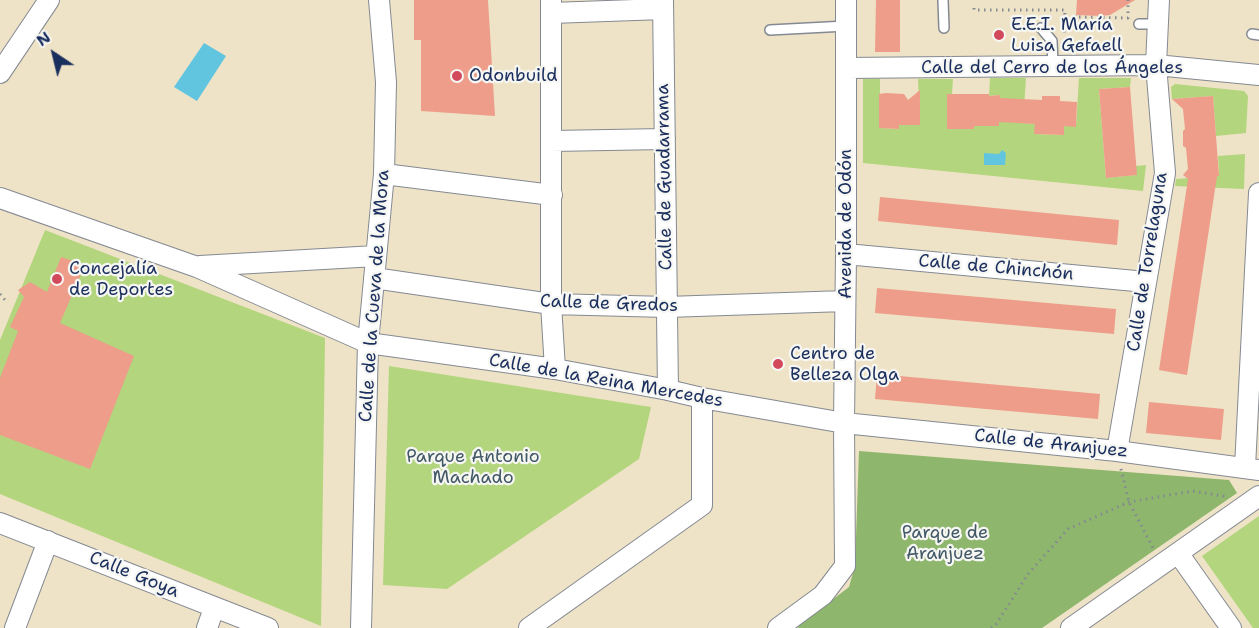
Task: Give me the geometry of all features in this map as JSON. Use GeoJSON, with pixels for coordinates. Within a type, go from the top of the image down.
{"type":"FeatureCollection","features":[{"type":"Feature","properties":{"kind":"street"},"geometry":{"type":"LineString","coordinates":[[0,73],[49,0]]}},
{"type":"Feature","properties":{"kind":"street","name":"Calle de la Cueva de la Mora"},"geometry":{"type":"LineString","coordinates":[[361,628],[368,343],[384,174],[386,82],[379,0]]}},
{"type":"Feature","properties":{"kind":"street","name":"Avenida de Odón"},"geometry":{"type":"LineString","coordinates":[[778,628],[823,595],[845,566],[843,423],[846,254],[846,0]]}},
{"type":"Feature","properties":{"kind":"street","name":"Calle de Torrelaguna"},"geometry":{"type":"LineString","coordinates":[[1117,451],[1165,173],[1156,65],[1159,0]]}},
{"type":"Feature","properties":{"kind":"street"},"geometry":{"type":"LineString","coordinates":[[555,369],[551,304],[551,7],[663,5]]}},
{"type":"Feature","properties":{"kind":"street","name":"Calle de Guadarrama"},"geometry":{"type":"LineString","coordinates":[[663,5],[668,390]]}},
{"type":"Feature","properties":{"kind":"street","name":"Calle del Cerro de los Ángeles"},"geometry":{"type":"LineString","coordinates":[[846,69],[1156,65],[1259,75]]}},
{"type":"Feature","properties":{"kind":"street"},"geometry":{"type":"LineString","coordinates":[[551,141],[665,139]]}},
{"type":"Feature","properties":{"kind":"street"},"geometry":{"type":"LineString","coordinates":[[384,174],[552,195]]}},
{"type":"Feature","properties":{"kind":"street"},"geometry":{"type":"LineString","coordinates":[[1252,468],[1259,193]]}},
{"type":"Feature","properties":{"kind":"street","name":"Calle de la Reina Mercedes"},"geometry":{"type":"LineString","coordinates":[[0,198],[197,267],[368,343],[555,369],[843,423]]}},
{"type":"Feature","properties":{"kind":"street","name":"Calle de Chinchón"},"geometry":{"type":"LineString","coordinates":[[846,254],[1146,282]]}},
{"type":"Feature","properties":{"kind":"street"},"geometry":{"type":"LineString","coordinates":[[197,267],[376,256]]}},
{"type":"Feature","properties":{"kind":"street","name":"Calle de Gredos"},"geometry":{"type":"LineString","coordinates":[[374,278],[551,304],[667,307],[845,301]]}},
{"type":"Feature","properties":{"kind":"street"},"geometry":{"type":"LineString","coordinates":[[529,628],[702,505],[702,398]]}},
{"type":"Feature","properties":{"kind":"street","name":"Calle de Aranjuez"},"geometry":{"type":"LineString","coordinates":[[843,423],[1117,451],[1252,468]]}},
{"type":"Feature","properties":{"kind":"street"},"geometry":{"type":"LineString","coordinates":[[1071,628],[1259,496]]}},
{"type":"Feature","properties":{"kind":"street","name":"Calle Goya"},"geometry":{"type":"LineString","coordinates":[[0,523],[268,628]]}},
{"type":"Feature","properties":{"kind":"street"},"geometry":{"type":"LineString","coordinates":[[15,628],[48,541]]}},
{"type":"Feature","properties":{"kind":"street"},"geometry":{"type":"LineString","coordinates":[[1178,553],[1231,628]]}},
{"type":"Feature","properties":{"kind":"street"},"geometry":{"type":"LineString","coordinates":[[207,628],[214,608]]}},
{"type":"Feature","properties":{"kind":"lane"},"geometry":{"type":"LineString","coordinates":[[942,0],[944,28]]}},
{"type":"Feature","properties":{"kind":"lane"},"geometry":{"type":"LineString","coordinates":[[770,30],[846,26]]}},
{"type":"Feature","properties":{"kind":"lane"},"geometry":{"type":"LineString","coordinates":[[1041,28],[1052,41],[1053,66]]}},
{"type":"Feature","properties":{"kind":"path"},"geometry":{"type":"LineString","coordinates":[[1075,15],[1075,17],[1128,18],[1128,0]]}},
{"type":"Feature","properties":{"kind":"path"},"geometry":{"type":"LineString","coordinates":[[0,294],[5,300]]}},
{"type":"Feature","properties":{"kind":"path"},"geometry":{"type":"LineString","coordinates":[[1117,451],[1129,502],[1152,547],[1178,553]]}},
{"type":"Feature","properties":{"kind":"path"},"geometry":{"type":"LineString","coordinates":[[991,628],[995,626],[1028,574],[1068,529],[1129,502],[1193,491],[1223,496],[1237,512]]}},
{"type":"Feature","properties":{"kind":"green space"},"geometry":{"type":"Polygon","coordinates":[[[990,78],[1026,78],[1023,123],[1035,124],[1035,134],[1063,135],[1064,126],[1076,126],[1079,78],[1131,78],[1130,87],[1099,89],[1106,178],[1136,175],[1136,166],[1146,165],[1143,191],[863,163],[863,79],[880,79],[880,128],[898,129],[899,125],[920,125],[918,79],[953,79],[952,94],[947,95],[948,129],[974,129],[974,126],[999,126],[999,95],[989,96],[990,78]]]}},
{"type":"Feature","properties":{"kind":"green space"},"geometry":{"type":"Polygon","coordinates":[[[1175,84],[1244,91],[1248,96],[1246,133],[1216,136],[1213,96],[1172,99],[1171,87],[1175,84]]]}},
{"type":"Feature","properties":{"kind":"green space"},"geometry":{"type":"Polygon","coordinates":[[[1245,154],[1244,189],[1175,186],[1176,179],[1219,176],[1218,156],[1245,154]]]}},
{"type":"Feature","properties":{"kind":"green space"},"geometry":{"type":"Polygon","coordinates":[[[45,230],[325,338],[321,626],[0,494],[0,340],[45,230]]]}},
{"type":"Feature","properties":{"kind":"green space","name":"Parque Antonio Machado"},"geometry":{"type":"Polygon","coordinates":[[[389,366],[651,407],[639,459],[447,589],[383,585],[389,366]]]}},
{"type":"Feature","properties":{"kind":"green space","name":"Parque de Aranjuez"},"geometry":{"type":"Polygon","coordinates":[[[859,451],[1229,480],[1237,493],[1042,628],[799,628],[797,627],[849,587],[855,566],[859,451]]]}},
{"type":"Feature","properties":{"kind":"green space"},"geometry":{"type":"Polygon","coordinates":[[[1259,516],[1259,628],[1253,628],[1202,556],[1259,516]]]}},
{"type":"Feature","properties":{"kind":"water"},"geometry":{"type":"Polygon","coordinates":[[[204,43],[226,56],[197,101],[174,87],[204,43]]]}},
{"type":"Feature","properties":{"kind":"water"},"geometry":{"type":"Polygon","coordinates":[[[1002,150],[1006,153],[1005,165],[984,165],[984,153],[999,154],[1002,150]]]}},
{"type":"Feature","properties":{"kind":"building","name":"Odonbuild"},"geometry":{"type":"Polygon","coordinates":[[[414,0],[488,0],[495,116],[421,111],[421,40],[414,40],[414,0]]]}},
{"type":"Feature","properties":{"kind":"building"},"geometry":{"type":"Polygon","coordinates":[[[876,0],[900,0],[900,52],[875,52],[876,0]]]}},
{"type":"Feature","properties":{"kind":"building"},"geometry":{"type":"Polygon","coordinates":[[[1077,0],[1135,0],[1110,15],[1101,16],[1076,15],[1077,0]]]}},
{"type":"Feature","properties":{"kind":"building"},"geometry":{"type":"Polygon","coordinates":[[[1130,87],[1137,175],[1106,178],[1099,89],[1130,87]]]}},
{"type":"Feature","properties":{"kind":"building"},"geometry":{"type":"Polygon","coordinates":[[[920,90],[920,125],[899,125],[899,129],[879,128],[879,94],[904,94],[908,100],[920,90]]]}},
{"type":"Feature","properties":{"kind":"building"},"geometry":{"type":"Polygon","coordinates":[[[947,94],[989,94],[989,96],[1000,95],[1000,98],[1042,100],[1042,96],[1060,96],[1060,101],[1077,102],[1076,127],[1064,126],[1064,135],[1034,134],[1035,124],[999,122],[999,126],[947,129],[947,94]]]}},
{"type":"Feature","properties":{"kind":"building"},"geometry":{"type":"Polygon","coordinates":[[[1213,96],[1219,176],[1217,176],[1187,375],[1159,370],[1188,179],[1183,175],[1188,169],[1186,148],[1183,146],[1185,129],[1183,109],[1172,99],[1213,96]]]}},
{"type":"Feature","properties":{"kind":"building"},"geometry":{"type":"Polygon","coordinates":[[[880,197],[1119,220],[1117,245],[878,221],[880,197]]]}},
{"type":"Feature","properties":{"kind":"building"},"geometry":{"type":"Polygon","coordinates":[[[61,257],[85,265],[60,323],[134,356],[90,469],[0,435],[0,378],[18,331],[10,327],[24,297],[18,290],[30,282],[47,292],[61,257]]]}},
{"type":"Feature","properties":{"kind":"building"},"geometry":{"type":"Polygon","coordinates":[[[877,288],[1116,309],[1114,334],[875,313],[877,288]]]}},
{"type":"Feature","properties":{"kind":"building"},"geometry":{"type":"Polygon","coordinates":[[[877,374],[1100,394],[1098,419],[875,399],[877,374]]]}},
{"type":"Feature","properties":{"kind":"building"},"geometry":{"type":"Polygon","coordinates":[[[1149,402],[1224,409],[1221,440],[1146,433],[1149,402]]]}},
{"type":"Feature","properties":{"kind":"place","name":"E.E.I. María Luisa Gefaell"},"geometry":{"type":"Point","coordinates":[999,35]}},
{"type":"Feature","properties":{"kind":"place","name":"Odonbuild"},"geometry":{"type":"Point","coordinates":[457,76]}},
{"type":"Feature","properties":{"kind":"place","name":"Concejalía de Deportes"},"geometry":{"type":"Point","coordinates":[57,279]}},
{"type":"Feature","properties":{"kind":"place","name":"Centro de Belleza Olga"},"geometry":{"type":"Point","coordinates":[778,364]}}]}
